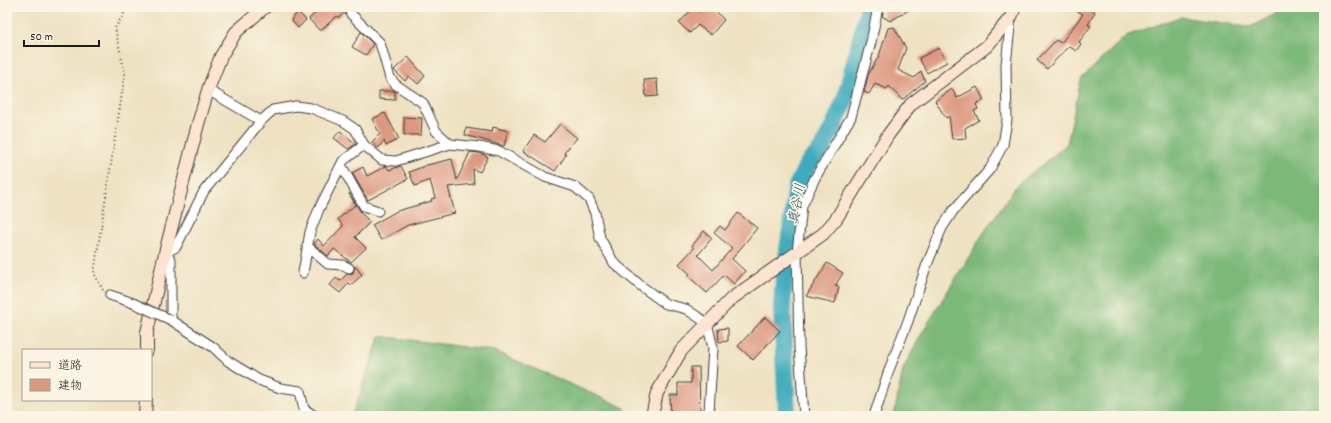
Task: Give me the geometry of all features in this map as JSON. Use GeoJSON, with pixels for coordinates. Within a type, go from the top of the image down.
{"type":"FeatureCollection","features":[{"type":"Feature","properties":{"kind":"street"},"geometry":{"type":"LineString","coordinates":[[147,349],[147,332],[165,253],[208,90],[221,56],[236,32],[266,7]]}},
{"type":"Feature","properties":{"kind":"street"},"geometry":{"type":"LineString","coordinates":[[348,7],[351,14],[380,43],[390,78],[395,84],[423,103],[436,131],[450,144]]}},
{"type":"Feature","properties":{"kind":"street"},"geometry":{"type":"LineString","coordinates":[[804,416],[794,255],[802,206],[815,178],[851,117],[871,42],[878,7]]}},
{"type":"Feature","properties":{"kind":"street"},"geometry":{"type":"LineString","coordinates":[[652,416],[657,393],[681,351],[731,300],[822,234],[836,219],[888,135],[911,104],[987,46],[1013,12]]}},
{"type":"Feature","properties":{"kind":"street"},"geometry":{"type":"LineString","coordinates":[[874,416],[926,267],[942,228],[954,210],[990,169],[1003,145],[1007,120],[1006,65],[1013,12]]}},
{"type":"Feature","properties":{"kind":"street"},"geometry":{"type":"LineString","coordinates":[[208,90],[261,120]]}},
{"type":"Feature","properties":{"kind":"street"},"geometry":{"type":"LineString","coordinates":[[165,253],[176,247],[204,191],[261,120],[273,110],[296,106],[311,108],[344,121],[354,129],[364,145],[382,160],[396,161],[450,144],[499,151],[545,177],[575,187],[589,199],[595,213],[600,238],[614,263],[641,286],[666,304],[686,309],[707,324],[713,348],[709,411],[712,416]]}},
{"type":"Feature","properties":{"kind":"street"},"geometry":{"type":"LineString","coordinates":[[303,273],[310,232],[319,209],[343,161],[364,145]]}},
{"type":"Feature","properties":{"kind":"street"},"geometry":{"type":"LineString","coordinates":[[341,165],[364,206],[378,211]]}},
{"type":"Feature","properties":{"kind":"street"},"geometry":{"type":"LineString","coordinates":[[307,246],[328,264],[343,264],[349,268]]}},
{"type":"Feature","properties":{"kind":"street"},"geometry":{"type":"LineString","coordinates":[[165,253],[171,260],[171,320]]}},
{"type":"Feature","properties":{"kind":"street"},"geometry":{"type":"LineString","coordinates":[[110,295],[133,303],[171,320],[213,347],[228,361],[259,380],[280,388],[300,391],[304,409],[315,416]]}},
{"type":"Feature","properties":{"kind":"street"},"geometry":{"type":"LineString","coordinates":[[145,416],[146,401]]}},
{"type":"Feature","properties":{"kind":"path"},"geometry":{"type":"LineString","coordinates":[[110,295],[101,288],[94,272],[126,74],[115,28],[128,7]]}},
{"type":"Feature","properties":{"kind":"green space"},"geometry":{"type":"Polygon","coordinates":[[[1289,7],[1324,7],[1324,416],[894,416],[903,369],[922,333],[983,234],[1016,186],[1067,144],[1081,79],[1126,36],[1180,17],[1250,27],[1289,7]]]}},
{"type":"Feature","properties":{"kind":"green space"},"geometry":{"type":"Polygon","coordinates":[[[380,336],[494,351],[625,408],[625,416],[352,416],[380,336]]]}},
{"type":"Feature","properties":{"kind":"building"},"geometry":{"type":"Polygon","coordinates":[[[322,7],[342,7],[344,13],[338,18],[337,16],[320,31],[309,19],[322,7]]]}},
{"type":"Feature","properties":{"kind":"building"},"geometry":{"type":"Polygon","coordinates":[[[694,7],[699,12],[704,7],[712,7],[724,20],[711,35],[698,25],[690,33],[679,23],[694,7]]]}},
{"type":"Feature","properties":{"kind":"building"},"geometry":{"type":"Polygon","coordinates":[[[885,7],[914,7],[890,21],[882,16],[885,7]]]}},
{"type":"Feature","properties":{"kind":"building"},"geometry":{"type":"Polygon","coordinates":[[[1069,7],[1093,7],[1091,10],[1095,12],[1088,25],[1091,26],[1079,42],[1081,44],[1076,51],[1069,46],[1047,69],[1037,60],[1056,40],[1061,43],[1083,14],[1069,7]]]}},
{"type":"Feature","properties":{"kind":"building"},"geometry":{"type":"Polygon","coordinates":[[[298,12],[306,20],[298,28],[291,20],[298,12]]]}},
{"type":"Feature","properties":{"kind":"building"},"geometry":{"type":"Polygon","coordinates":[[[894,27],[906,48],[898,70],[914,78],[921,71],[925,81],[902,100],[889,86],[887,89],[875,84],[869,94],[864,92],[868,75],[879,56],[888,28],[894,27]]]}},
{"type":"Feature","properties":{"kind":"building"},"geometry":{"type":"Polygon","coordinates":[[[361,32],[373,44],[366,55],[352,47],[361,32]]]}},
{"type":"Feature","properties":{"kind":"building"},"geometry":{"type":"Polygon","coordinates":[[[939,48],[947,62],[927,73],[919,58],[939,48]]]}},
{"type":"Feature","properties":{"kind":"building"},"geometry":{"type":"Polygon","coordinates":[[[408,57],[425,76],[418,84],[409,76],[405,81],[394,70],[408,57]]]}},
{"type":"Feature","properties":{"kind":"building"},"geometry":{"type":"Polygon","coordinates":[[[657,79],[658,96],[646,97],[644,80],[657,79]]]}},
{"type":"Feature","properties":{"kind":"building"},"geometry":{"type":"Polygon","coordinates":[[[977,87],[984,100],[976,104],[978,109],[974,111],[979,120],[965,128],[966,138],[952,139],[949,116],[946,118],[935,101],[952,89],[957,98],[977,87]]]}},
{"type":"Feature","properties":{"kind":"building"},"geometry":{"type":"Polygon","coordinates":[[[379,91],[395,91],[395,100],[379,99],[379,91]]]}},
{"type":"Feature","properties":{"kind":"building"},"geometry":{"type":"Polygon","coordinates":[[[385,113],[399,139],[386,146],[384,141],[378,148],[372,142],[380,134],[372,119],[385,113]]]}},
{"type":"Feature","properties":{"kind":"building"},"geometry":{"type":"Polygon","coordinates":[[[404,117],[422,118],[421,135],[404,135],[404,117]]]}},
{"type":"Feature","properties":{"kind":"building"},"geometry":{"type":"Polygon","coordinates":[[[560,124],[577,138],[564,153],[566,155],[555,171],[523,151],[534,135],[545,142],[560,124]]]}},
{"type":"Feature","properties":{"kind":"building"},"geometry":{"type":"Polygon","coordinates":[[[493,127],[508,131],[504,146],[465,135],[466,128],[492,132],[493,127]]]}},
{"type":"Feature","properties":{"kind":"building"},"geometry":{"type":"Polygon","coordinates":[[[340,131],[356,144],[348,149],[334,138],[340,131]]]}},
{"type":"Feature","properties":{"kind":"building"},"geometry":{"type":"Polygon","coordinates":[[[470,152],[480,153],[488,157],[480,172],[473,169],[474,184],[448,187],[455,213],[408,225],[381,240],[372,225],[397,211],[432,201],[431,199],[435,198],[430,180],[415,186],[409,172],[427,165],[452,159],[457,180],[470,152]]]}},
{"type":"Feature","properties":{"kind":"building"},"geometry":{"type":"Polygon","coordinates":[[[386,166],[389,170],[401,166],[408,179],[368,200],[352,173],[363,167],[367,176],[386,166]]]}},
{"type":"Feature","properties":{"kind":"building"},"geometry":{"type":"Polygon","coordinates":[[[349,193],[362,214],[370,222],[355,237],[366,248],[351,262],[334,249],[328,256],[314,244],[318,239],[324,246],[343,226],[338,219],[355,205],[356,206],[349,193]]]}},
{"type":"Feature","properties":{"kind":"building"},"geometry":{"type":"Polygon","coordinates":[[[738,213],[757,228],[732,259],[745,271],[734,284],[724,275],[707,293],[688,276],[690,274],[679,264],[694,248],[692,246],[704,231],[712,238],[698,255],[713,270],[732,248],[714,233],[720,226],[725,230],[738,213]]]}},
{"type":"Feature","properties":{"kind":"building"},"geometry":{"type":"Polygon","coordinates":[[[827,263],[843,273],[835,286],[839,287],[835,303],[806,296],[827,263]]]}},
{"type":"Feature","properties":{"kind":"building"},"geometry":{"type":"Polygon","coordinates":[[[355,266],[362,275],[351,285],[349,283],[340,293],[330,285],[336,278],[340,281],[347,274],[353,273],[355,266]]]}},
{"type":"Feature","properties":{"kind":"building"},"geometry":{"type":"Polygon","coordinates":[[[765,317],[780,331],[753,360],[738,346],[765,317]]]}},
{"type":"Feature","properties":{"kind":"building"},"geometry":{"type":"Polygon","coordinates":[[[728,328],[728,341],[719,342],[718,329],[728,328]]]}},
{"type":"Feature","properties":{"kind":"building"},"geometry":{"type":"Polygon","coordinates":[[[691,367],[699,367],[700,416],[671,416],[670,395],[678,395],[678,383],[691,383],[691,367]]]}},
{"type":"Feature","properties":{"kind":"waterway","name":"真谷川"},"geometry":{"type":"LineString","coordinates":[[787,416],[782,307],[784,279],[797,186],[807,165],[822,149],[845,100],[869,7]]}}]}
